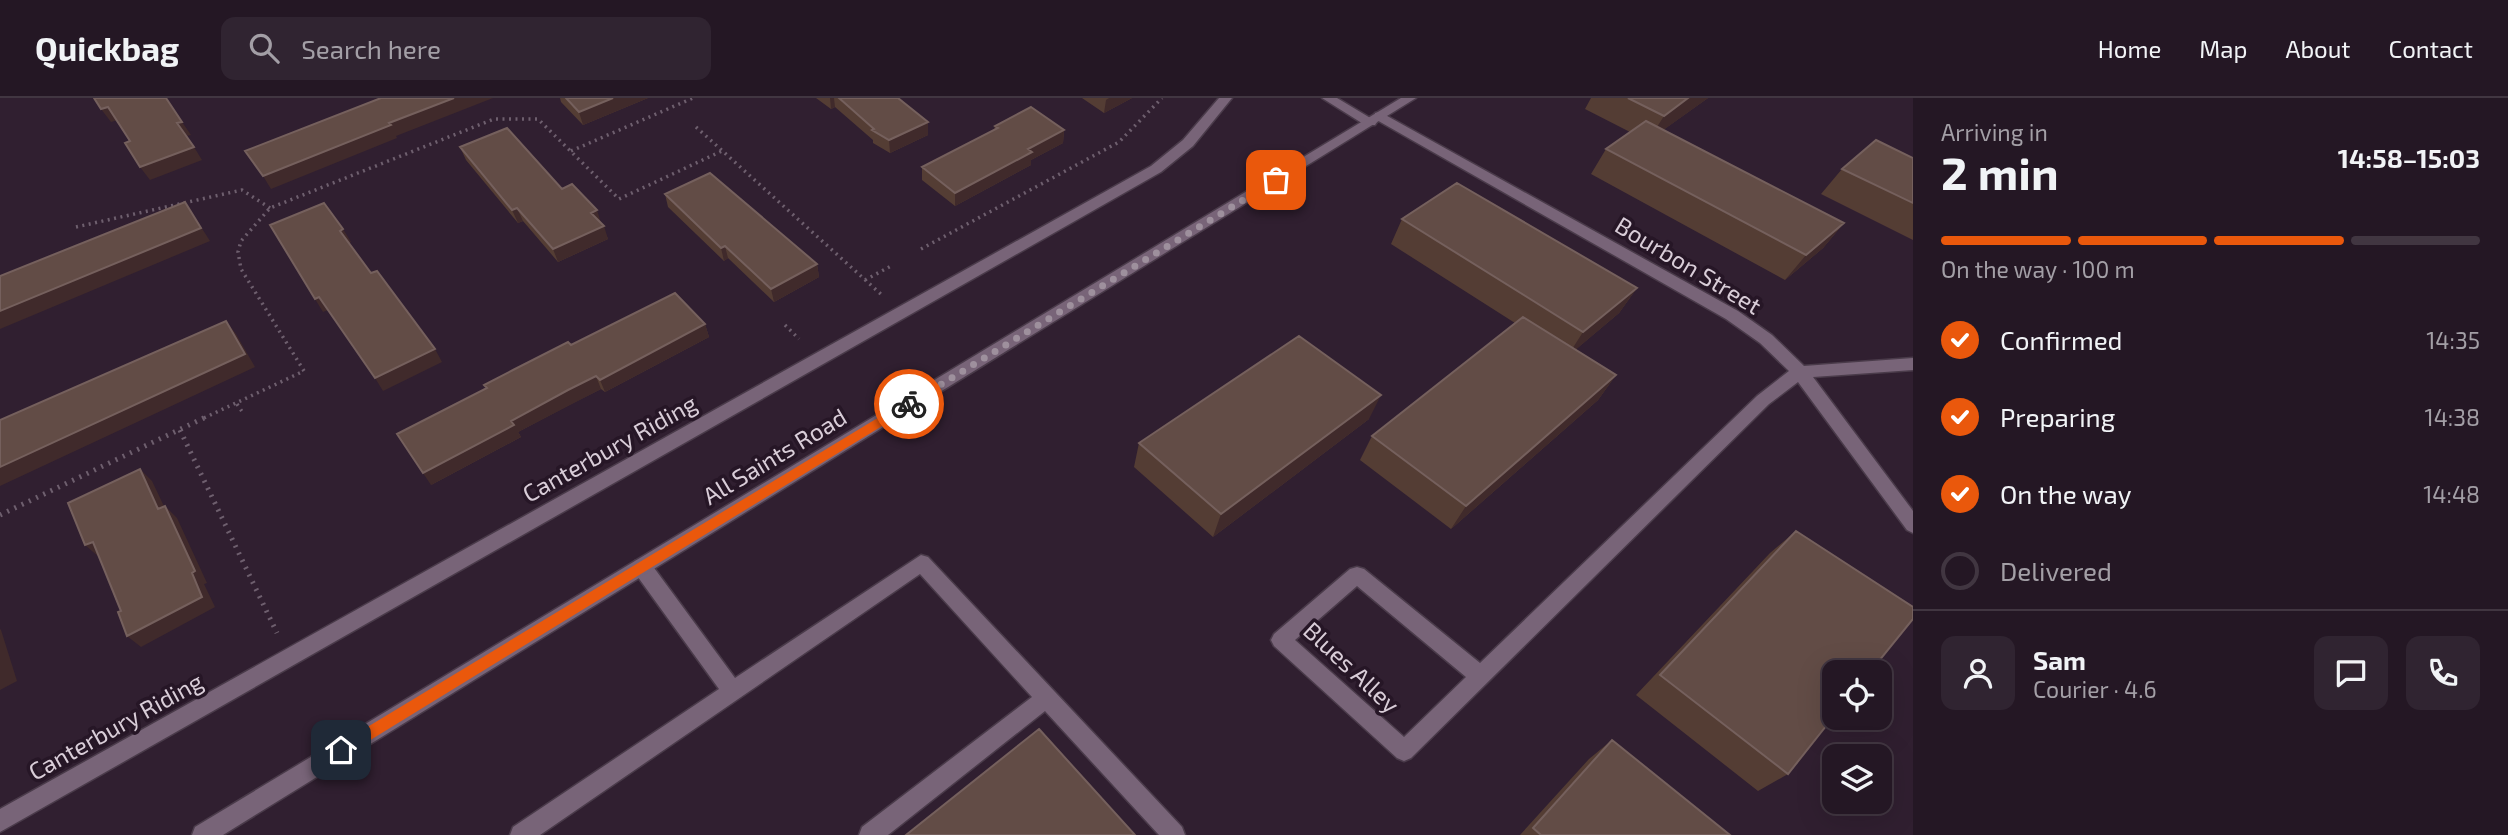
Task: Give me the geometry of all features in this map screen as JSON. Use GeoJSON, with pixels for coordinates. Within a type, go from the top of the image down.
{"type":"FeatureCollection","features":[{"type":"Feature","properties":{"kind":"street","name":"Canterbury Riding"},"geometry":{"type":"LineString","coordinates":[[0,821],[1156,169],[1188,143],[1226,98]]}},
{"type":"Feature","properties":{"kind":"street"},"geometry":{"type":"LineString","coordinates":[[1328,98],[1375,119]]}},
{"type":"Feature","properties":{"kind":"street","name":"All Saints Road"},"geometry":{"type":"LineString","coordinates":[[203,835],[1410,98]]}},
{"type":"Feature","properties":{"kind":"street","name":"Bourbon Street"},"geometry":{"type":"LineString","coordinates":[[1375,119],[1732,315],[1766,339],[1800,372],[1913,525]]}},
{"type":"Feature","properties":{"kind":"street"},"geometry":{"type":"LineString","coordinates":[[1800,372],[1913,364]]}},
{"type":"Feature","properties":{"kind":"street","name":"Blues Alley"},"geometry":{"type":"LineString","coordinates":[[1480,676],[1357,575],[1281,640],[1404,751],[1763,400],[1800,372]]}},
{"type":"Feature","properties":{"kind":"street"},"geometry":{"type":"LineString","coordinates":[[521,835],[921,563],[1174,835]]}},
{"type":"Feature","properties":{"kind":"street"},"geometry":{"type":"LineString","coordinates":[[642,567],[733,691]]}},
{"type":"Feature","properties":{"kind":"street"},"geometry":{"type":"LineString","coordinates":[[870,835],[1046,698]]}},
{"type":"Feature","properties":{"kind":"path"},"geometry":{"type":"LineString","coordinates":[[571,151],[693,98]]}},
{"type":"Feature","properties":{"kind":"path"},"geometry":{"type":"LineString","coordinates":[[922,249],[1119,142],[1162,98]]}},
{"type":"Feature","properties":{"kind":"path"},"geometry":{"type":"LineString","coordinates":[[0,514],[304,371],[241,269],[238,252],[241,241],[270,208],[494,119],[538,119],[619,199],[722,151]]}},
{"type":"Feature","properties":{"kind":"path"},"geometry":{"type":"LineString","coordinates":[[696,127],[884,297],[872,303]]}},
{"type":"Feature","properties":{"kind":"path"},"geometry":{"type":"LineString","coordinates":[[594,172],[603,168]]}},
{"type":"Feature","properties":{"kind":"path"},"geometry":{"type":"LineString","coordinates":[[76,227],[242,190],[270,208]]}},
{"type":"Feature","properties":{"kind":"path"},"geometry":{"type":"LineString","coordinates":[[865,280],[891,266]]}},
{"type":"Feature","properties":{"kind":"path"},"geometry":{"type":"LineString","coordinates":[[785,325],[803,342]]}},
{"type":"Feature","properties":{"kind":"path"},"geometry":{"type":"LineString","coordinates":[[237,404],[243,413]]}},
{"type":"Feature","properties":{"kind":"path"},"geometry":{"type":"LineString","coordinates":[[180,430],[279,637]]}},
{"type":"Feature","properties":{"kind":"building"},"geometry":{"type":"Polygon","coordinates":[[[94,98],[166,98],[182,122],[177,123],[194,147],[140,167],[125,143],[130,141],[108,107],[101,109],[94,98]]]}},
{"type":"Feature","properties":{"kind":"building"},"geometry":{"type":"Polygon","coordinates":[[[381,98],[454,98],[263,176],[245,151],[381,98]]]}},
{"type":"Feature","properties":{"kind":"building"},"geometry":{"type":"Polygon","coordinates":[[[566,98],[613,98],[579,112],[566,98]]]}},
{"type":"Feature","properties":{"kind":"building"},"geometry":{"type":"Polygon","coordinates":[[[839,98],[898,98],[928,122],[889,140],[872,130],[874,129],[839,98]]]}},
{"type":"Feature","properties":{"kind":"building"},"geometry":{"type":"Polygon","coordinates":[[[1628,98],[1688,98],[1664,116],[1628,98]]]}},
{"type":"Feature","properties":{"kind":"building"},"geometry":{"type":"Polygon","coordinates":[[[1031,107],[1064,130],[1028,149],[1032,152],[955,193],[922,167],[998,128],[995,126],[1031,107]]]}},
{"type":"Feature","properties":{"kind":"building"},"geometry":{"type":"Polygon","coordinates":[[[1646,121],[1844,223],[1806,255],[1606,149],[1646,121]]]}},
{"type":"Feature","properties":{"kind":"building"},"geometry":{"type":"Polygon","coordinates":[[[507,128],[562,189],[572,184],[597,210],[591,213],[604,226],[553,249],[517,208],[512,210],[460,147],[507,128]]]}},
{"type":"Feature","properties":{"kind":"building"},"geometry":{"type":"Polygon","coordinates":[[[1876,140],[1913,158],[1913,203],[1842,169],[1876,140]]]}},
{"type":"Feature","properties":{"kind":"building"},"geometry":{"type":"Polygon","coordinates":[[[710,173],[817,264],[771,289],[725,246],[721,248],[665,194],[710,173]]]}},
{"type":"Feature","properties":{"kind":"building"},"geometry":{"type":"Polygon","coordinates":[[[1457,183],[1637,288],[1583,332],[1402,219],[1457,183]]]}},
{"type":"Feature","properties":{"kind":"building"},"geometry":{"type":"Polygon","coordinates":[[[185,202],[201,228],[0,311],[0,276],[185,202]]]}},
{"type":"Feature","properties":{"kind":"building"},"geometry":{"type":"Polygon","coordinates":[[[324,203],[343,229],[340,231],[371,273],[377,271],[435,349],[375,378],[319,297],[315,299],[270,225],[324,203]]]}},
{"type":"Feature","properties":{"kind":"building"},"geometry":{"type":"Polygon","coordinates":[[[675,293],[705,324],[600,380],[596,376],[568,390],[511,421],[514,425],[423,473],[397,434],[487,388],[484,385],[568,342],[571,345],[675,293]]]}},
{"type":"Feature","properties":{"kind":"building"},"geometry":{"type":"Polygon","coordinates":[[[1523,317],[1616,375],[1466,506],[1372,436],[1523,317]]]}},
{"type":"Feature","properties":{"kind":"building"},"geometry":{"type":"Polygon","coordinates":[[[226,321],[245,354],[0,467],[0,420],[226,321]]]}},
{"type":"Feature","properties":{"kind":"building"},"geometry":{"type":"Polygon","coordinates":[[[1299,336],[1381,395],[1221,514],[1139,443],[1299,336]]]}},
{"type":"Feature","properties":{"kind":"building"},"geometry":{"type":"Polygon","coordinates":[[[140,469],[158,509],[165,506],[195,571],[192,573],[202,597],[127,636],[118,612],[121,611],[93,542],[85,545],[68,503],[140,469]]]}},
{"type":"Feature","properties":{"kind":"building"},"geometry":{"type":"Polygon","coordinates":[[[1796,531],[1913,607],[1913,619],[1880,660],[1822,660],[1823,730],[1788,774],[1660,675],[1796,531]]]}},
{"type":"Feature","properties":{"kind":"building"},"geometry":{"type":"Polygon","coordinates":[[[1039,729],[1135,835],[906,835],[1039,729]]]}},
{"type":"Feature","properties":{"kind":"building"},"geometry":{"type":"Polygon","coordinates":[[[1612,740],[1730,835],[1541,835],[1533,828],[1612,740]]]}},
{"type":"Feature","properties":{"kind":"way so far"},"geometry":{"type":"LineString","coordinates":[[909,404],[1276,180]]}},
{"type":"Feature","properties":{"kind":"route"},"geometry":{"type":"LineString","coordinates":[[341,750],[909,404]]}}]}
